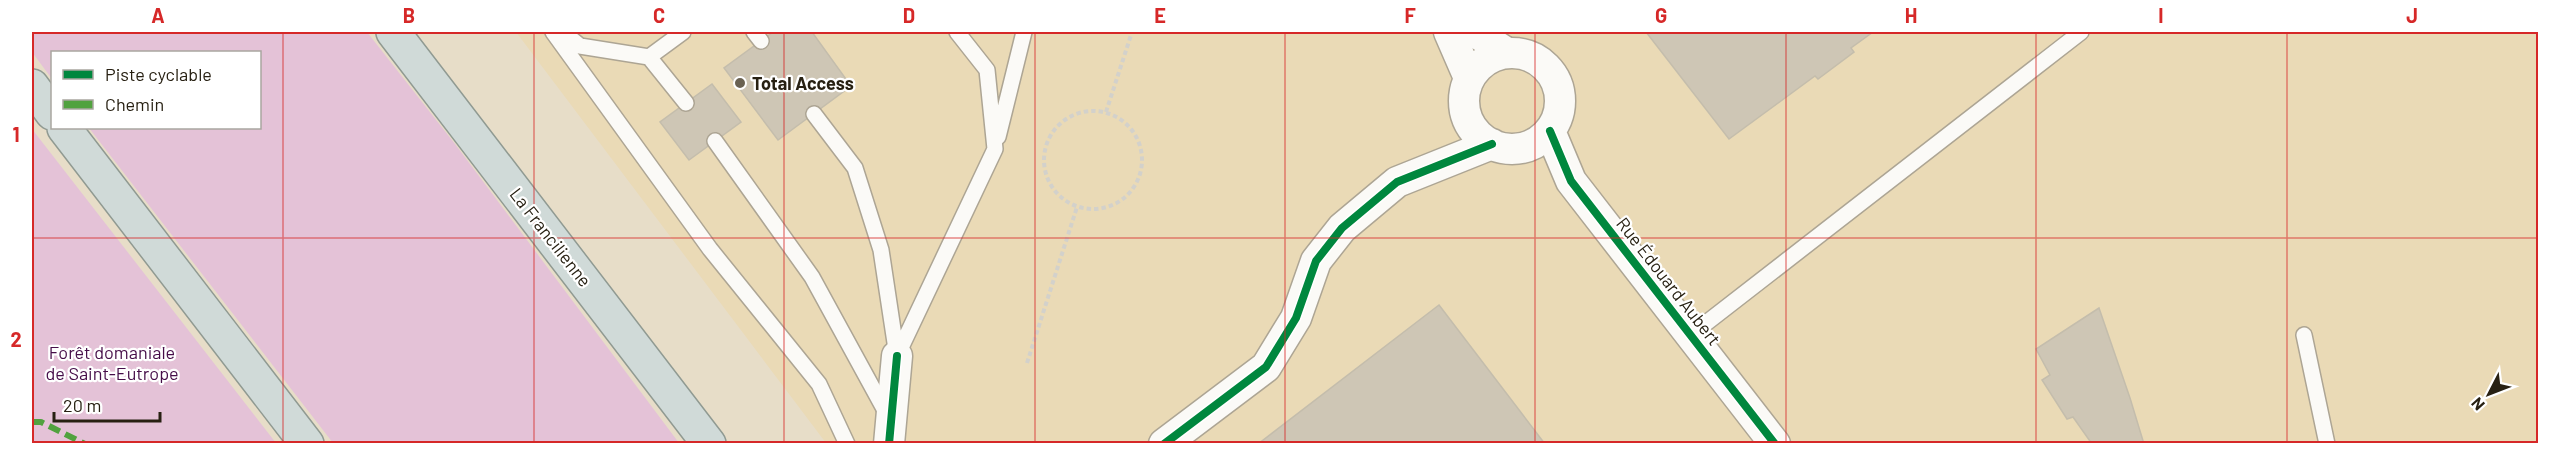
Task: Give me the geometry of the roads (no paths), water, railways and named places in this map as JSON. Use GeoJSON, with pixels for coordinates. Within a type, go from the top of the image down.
{"type":"FeatureCollection","features":[{"type":"Feature","properties":{"kind":"highway","name":"La Francilienne"},"geometry":{"type":"LineString","coordinates":[[393,32],[709,444]]}},
{"type":"Feature","properties":{"kind":"highway"},"geometry":{"type":"LineString","coordinates":[[32,86],[51,112]]}},
{"type":"Feature","properties":{"kind":"highway"},"geometry":{"type":"LineString","coordinates":[[65,129],[307,444]]}},
{"type":"Feature","properties":{"kind":"street"},"geometry":{"type":"LineString","coordinates":[[1449,32],[1469,78]]}},
{"type":"Feature","properties":{"kind":"street"},"geometry":{"type":"LineString","coordinates":[[1475,32],[1507,53]]}},
{"type":"Feature","properties":{"kind":"street"},"geometry":{"type":"LineString","coordinates":[[1164,444],[1266,367],[1296,318],[1316,261],[1342,228],[1397,182],[1499,147],[1523,147],[1538,142],[1550,131],[1558,116],[1560,101],[1558,85],[1550,71],[1538,60],[1523,54],[1507,53],[1492,56],[1469,78],[1464,93],[1464,108],[1470,123],[1479,135],[1499,147]]}},
{"type":"Feature","properties":{"kind":"street","name":"Rue Édouard Aubert"},"geometry":{"type":"LineString","coordinates":[[1550,131],[1571,181],[1692,334],[1775,444]]}},
{"type":"Feature","properties":{"kind":"street","name":"Rue Édouard Aubert"},"geometry":{"type":"LineString","coordinates":[[1499,147],[1571,181]]}},
{"type":"Feature","properties":{"kind":"street"},"geometry":{"type":"LineString","coordinates":[[890,432],[897,356]]}},
{"type":"Feature","properties":{"kind":"lane"},"geometry":{"type":"LineString","coordinates":[[553,32],[710,249],[819,384],[847,444]]}},
{"type":"Feature","properties":{"kind":"lane"},"geometry":{"type":"LineString","coordinates":[[563,32],[580,46],[649,57],[686,103]]}},
{"type":"Feature","properties":{"kind":"lane"},"geometry":{"type":"LineString","coordinates":[[649,57],[683,32]]}},
{"type":"Feature","properties":{"kind":"lane"},"geometry":{"type":"LineString","coordinates":[[957,32],[987,70],[996,149]]}},
{"type":"Feature","properties":{"kind":"lane"},"geometry":{"type":"LineString","coordinates":[[897,356],[996,149],[1024,32]]}},
{"type":"Feature","properties":{"kind":"lane"},"geometry":{"type":"LineString","coordinates":[[1692,334],[2080,32]]}},
{"type":"Feature","properties":{"kind":"lane"},"geometry":{"type":"LineString","coordinates":[[814,114],[855,168],[881,250],[897,356]]}},
{"type":"Feature","properties":{"kind":"lane"},"geometry":{"type":"LineString","coordinates":[[715,141],[812,277],[890,432]]}},
{"type":"Feature","properties":{"kind":"lane"},"geometry":{"type":"LineString","coordinates":[[2304,336],[2327,444]]}},
{"type":"Feature","properties":{"kind":"place","name":"Total Access"},"geometry":{"type":"Point","coordinates":[740,83]}},
{"type":"Feature","properties":{"kind":"park label","name":"Forêt domaniale de Saint-Eutrope"},"geometry":{"type":"Point","coordinates":[112,362]}}]}
